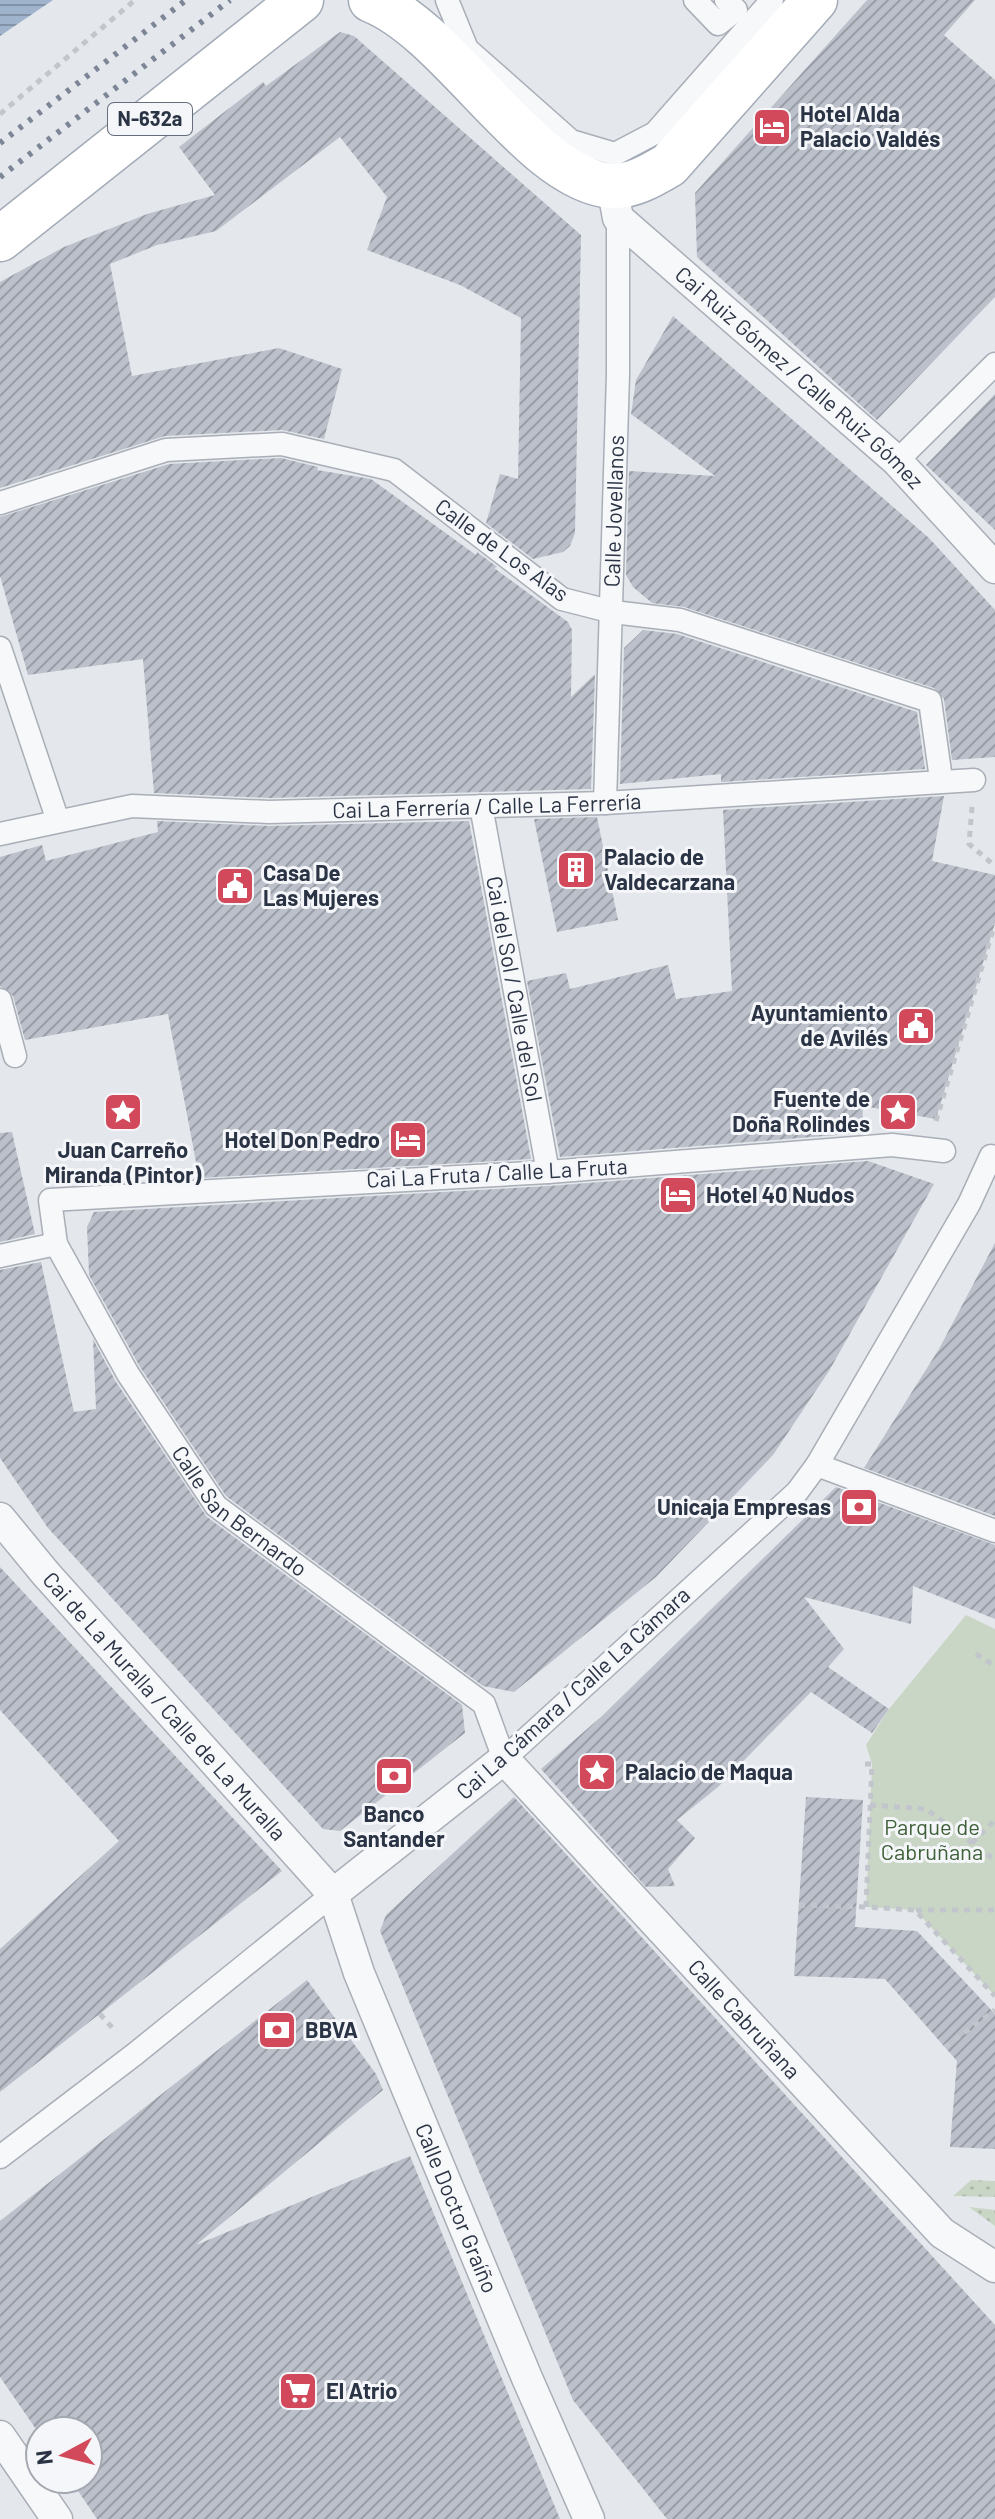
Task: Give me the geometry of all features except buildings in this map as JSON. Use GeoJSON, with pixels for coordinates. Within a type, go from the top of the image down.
{"type":"FeatureCollection","features":[{"type":"Feature","properties":{"kind":"main road","name":"N-632a"},"geometry":{"type":"LineString","coordinates":[[0,239],[301,0]]}},
{"type":"Feature","properties":{"kind":"main road"},"geometry":{"type":"LineString","coordinates":[[371,0],[428,20],[481,94],[560,165],[585,178],[615,202],[636,182],[669,165],[815,0]]}},
{"type":"Feature","properties":{"kind":"street"},"geometry":{"type":"LineString","coordinates":[[447,0],[467,49],[571,141],[615,154],[655,133],[772,0]]}},
{"type":"Feature","properties":{"kind":"street"},"geometry":{"type":"LineString","coordinates":[[695,0],[718,24],[736,10],[726,0]]}},
{"type":"Feature","properties":{"kind":"street","name":"Cai Ruiz Gómez / Calle Ruiz Gómez"},"geometry":{"type":"LineString","coordinates":[[615,202],[897,461],[995,568]]}},
{"type":"Feature","properties":{"kind":"street","name":"Calle Jovellanos"},"geometry":{"type":"LineString","coordinates":[[605,803],[613,612],[615,202]]}},
{"type":"Feature","properties":{"kind":"street"},"geometry":{"type":"LineString","coordinates":[[897,461],[995,364]]}},
{"type":"Feature","properties":{"kind":"street","name":"Calle de Los Alas"},"geometry":{"type":"LineString","coordinates":[[0,503],[166,450],[282,444],[394,470],[562,599],[613,612],[680,620],[930,701],[941,779]]}},
{"type":"Feature","properties":{"kind":"street"},"geometry":{"type":"LineString","coordinates":[[0,648],[58,821]]}},
{"type":"Feature","properties":{"kind":"street","name":"Cai La Ferrería / Calle La Ferrería"},"geometry":{"type":"LineString","coordinates":[[0,834],[132,806],[269,812],[605,803],[941,779],[974,780]]}},
{"type":"Feature","properties":{"kind":"street","name":"Cai del Sol / Calle del Sol"},"geometry":{"type":"LineString","coordinates":[[481,806],[548,1172]]}},
{"type":"Feature","properties":{"kind":"street"},"geometry":{"type":"LineString","coordinates":[[0,1000],[15,1056]]}},
{"type":"Feature","properties":{"kind":"street","name":"Cai La Fruta / Calle La Fruta"},"geometry":{"type":"LineString","coordinates":[[50,1200],[548,1172],[892,1145],[944,1151]]}},
{"type":"Feature","properties":{"kind":"street","name":"Cai La Cámara / Calle La Cámara"},"geometry":{"type":"LineString","coordinates":[[0,2157],[135,2054],[504,1759],[797,1492],[817,1465],[969,1204],[991,1156]]}},
{"type":"Feature","properties":{"kind":"street","name":"Calle San Bernardo"},"geometry":{"type":"LineString","coordinates":[[50,1200],[56,1244],[128,1374],[216,1506],[484,1704],[504,1759]]}},
{"type":"Feature","properties":{"kind":"street"},"geometry":{"type":"LineString","coordinates":[[0,1256],[56,1244]]}},
{"type":"Feature","properties":{"kind":"street"},"geometry":{"type":"LineString","coordinates":[[817,1465],[995,1531]]}},
{"type":"Feature","properties":{"kind":"street","name":"Cai de La Muralla / Calle de La Muralla"},"geometry":{"type":"LineString","coordinates":[[0,1518],[42,1570],[333,1894]]}},
{"type":"Feature","properties":{"kind":"street","name":"Calle Cabruñana"},"geometry":{"type":"LineString","coordinates":[[504,1759],[942,2233],[995,2267]]}},
{"type":"Feature","properties":{"kind":"street","name":"Calle Doctor Graíño"},"geometry":{"type":"LineString","coordinates":[[333,1894],[359,1973],[527,2378],[589,2519]]}},
{"type":"Feature","properties":{"kind":"street"},"geometry":{"type":"LineString","coordinates":[[0,2436],[57,2519]]}},
{"type":"Feature","properties":{"kind":"path"},"geometry":{"type":"LineString","coordinates":[[0,114],[135,0]]}},
{"type":"Feature","properties":{"kind":"path"},"geometry":{"type":"LineString","coordinates":[[974,780],[969,844],[995,866]]}},
{"type":"Feature","properties":{"kind":"path"},"geometry":{"type":"LineString","coordinates":[[944,1151],[936,1119],[995,923]]}},
{"type":"Feature","properties":{"kind":"path"},"geometry":{"type":"LineString","coordinates":[[976,1654],[995,1666]]}},
{"type":"Feature","properties":{"kind":"path"},"geometry":{"type":"LineString","coordinates":[[865,1764],[872,1764],[866,1907]]}},
{"type":"Feature","properties":{"kind":"path"},"geometry":{"type":"LineString","coordinates":[[870,1805],[926,1809],[995,1860]]}},
{"type":"Feature","properties":{"kind":"path"},"geometry":{"type":"LineString","coordinates":[[972,1843],[995,1820]]}},
{"type":"Feature","properties":{"kind":"path"},"geometry":{"type":"LineString","coordinates":[[799,1905],[995,1910]]}},
{"type":"Feature","properties":{"kind":"path"},"geometry":{"type":"LineString","coordinates":[[915,1910],[995,1996]]}},
{"type":"Feature","properties":{"kind":"path"},"geometry":{"type":"LineString","coordinates":[[945,2047],[995,2010]]}},
{"type":"Feature","properties":{"kind":"green space","name":"Parque de Cabruñana"},"geometry":{"type":"Polygon","coordinates":[[[966,1615],[995,1629],[995,1996],[915,1910],[866,1907],[872,1764],[866,1745],[889,1709],[966,1615]]]}},
{"type":"Feature","properties":{"kind":"green space"},"geometry":{"type":"Polygon","coordinates":[[[971,2180],[995,2181],[995,2197],[953,2196],[971,2180]]]}},
{"type":"Feature","properties":{"kind":"green space"},"geometry":{"type":"Polygon","coordinates":[[[969,2207],[995,2210],[995,2226],[969,2207]]]}},
{"type":"Feature","properties":{"kind":"water"},"geometry":{"type":"Polygon","coordinates":[[[0,0],[53,0],[0,36],[0,0]]]}},
{"type":"Feature","properties":{"kind":"railway"},"geometry":{"type":"LineString","coordinates":[[0,143],[186,0]]}},
{"type":"Feature","properties":{"kind":"railway"},"geometry":{"type":"LineString","coordinates":[[0,177],[230,0]]}},
{"type":"Feature","properties":{"kind":"place","name":"Hotel Alda Palacio Valdés"},"geometry":{"type":"Point","coordinates":[772,127]}},
{"type":"Feature","properties":{"kind":"place","name":"Palacio de Valdecarzana"},"geometry":{"type":"Point","coordinates":[576,870]}},
{"type":"Feature","properties":{"kind":"place","name":"Casa De Las Mujeres"},"geometry":{"type":"Point","coordinates":[235,886]}},
{"type":"Feature","properties":{"kind":"place","name":"Ayuntamiento de Avilés"},"geometry":{"type":"Point","coordinates":[916,1026]}},
{"type":"Feature","properties":{"kind":"place","name":"Juan Carreño Miranda (Pintor)"},"geometry":{"type":"Point","coordinates":[123,1112]}},
{"type":"Feature","properties":{"kind":"place","name":"Fuente de Doña Rolindes"},"geometry":{"type":"Point","coordinates":[898,1112]}},
{"type":"Feature","properties":{"kind":"place","name":"Hotel Don Pedro"},"geometry":{"type":"Point","coordinates":[408,1140]}},
{"type":"Feature","properties":{"kind":"place","name":"Hotel 40 Nudos"},"geometry":{"type":"Point","coordinates":[678,1195]}},
{"type":"Feature","properties":{"kind":"place","name":"Unicaja Empresas"},"geometry":{"type":"Point","coordinates":[859,1507]}},
{"type":"Feature","properties":{"kind":"place","name":"Palacio de Maqua"},"geometry":{"type":"Point","coordinates":[597,1772]}},
{"type":"Feature","properties":{"kind":"place","name":"Banco Santander"},"geometry":{"type":"Point","coordinates":[394,1776]}},
{"type":"Feature","properties":{"kind":"place","name":"BBVA"},"geometry":{"type":"Point","coordinates":[277,2030]}},
{"type":"Feature","properties":{"kind":"place","name":"El Atrio"},"geometry":{"type":"Point","coordinates":[298,2391]}}]}
